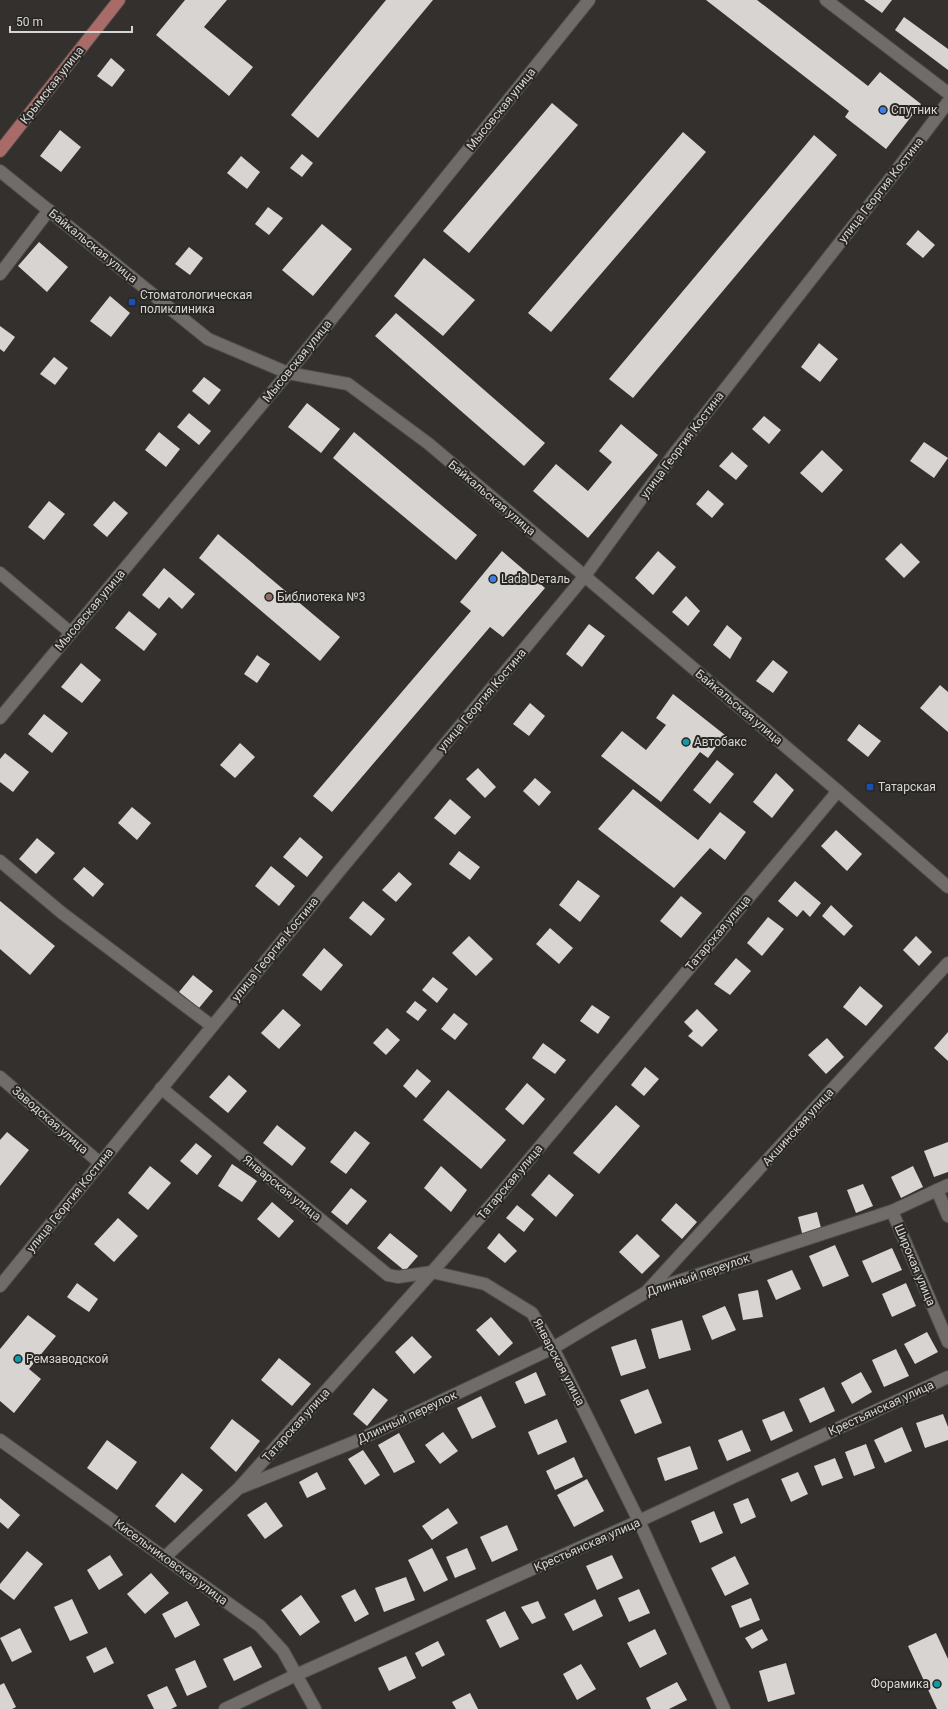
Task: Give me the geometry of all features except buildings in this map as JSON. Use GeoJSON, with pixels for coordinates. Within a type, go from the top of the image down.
{"type":"FeatureCollection","features":[{"type":"Feature","properties":{"kind":"main road","name":"Крымская улица"},"geometry":{"type":"LineString","coordinates":[[0,151],[119,0]]}},
{"type":"Feature","properties":{"kind":"street","name":"Мысовская улица"},"geometry":{"type":"LineString","coordinates":[[0,718],[288,373],[589,0]]}},
{"type":"Feature","properties":{"kind":"street"},"geometry":{"type":"LineString","coordinates":[[826,0],[948,93]]}},
{"type":"Feature","properties":{"kind":"street","name":"улица Георгия Костина"},"geometry":{"type":"LineString","coordinates":[[0,1286],[212,1026],[584,577],[674,454],[893,175],[948,102]]}},
{"type":"Feature","properties":{"kind":"street","name":"Байкальская улица"},"geometry":{"type":"LineString","coordinates":[[0,170],[208,339],[288,373],[348,384],[429,444],[838,791],[948,887]]}},
{"type":"Feature","properties":{"kind":"street"},"geometry":{"type":"LineString","coordinates":[[0,274],[49,210]]}},
{"type":"Feature","properties":{"kind":"street"},"geometry":{"type":"LineString","coordinates":[[0,573],[71,633]]}},
{"type":"Feature","properties":{"kind":"street","name":"Татарская улица"},"geometry":{"type":"LineString","coordinates":[[165,1557],[239,1488],[432,1272],[496,1199],[838,791]]}},
{"type":"Feature","properties":{"kind":"street"},"geometry":{"type":"LineString","coordinates":[[0,861],[62,913],[212,1026]]}},
{"type":"Feature","properties":{"kind":"street","name":"Акшинская улица"},"geometry":{"type":"LineString","coordinates":[[648,1291],[948,963]]}},
{"type":"Feature","properties":{"kind":"street","name":"Заводская улица"},"geometry":{"type":"LineString","coordinates":[[0,1078],[100,1163]]}},
{"type":"Feature","properties":{"kind":"street","name":"Январская улица"},"geometry":{"type":"LineString","coordinates":[[161,1088],[388,1275],[398,1277],[432,1272],[485,1284],[532,1313],[553,1348],[639,1522],[724,1709]]}},
{"type":"Feature","properties":{"kind":"street"},"geometry":{"type":"LineString","coordinates":[[942,1187],[948,1216]]}},
{"type":"Feature","properties":{"kind":"street","name":"Длинный переулок"},"geometry":{"type":"LineString","coordinates":[[239,1488],[354,1442],[553,1348],[648,1291],[892,1210],[942,1187]]}},
{"type":"Feature","properties":{"kind":"street","name":"Широкая улица"},"geometry":{"type":"LineString","coordinates":[[892,1210],[948,1342]]}},
{"type":"Feature","properties":{"kind":"street","name":"Крестьянская улица"},"geometry":{"type":"LineString","coordinates":[[225,1709],[296,1675],[639,1522],[948,1377]]}},
{"type":"Feature","properties":{"kind":"street","name":"Кисельниковская улица"},"geometry":{"type":"LineString","coordinates":[[0,1440],[260,1626],[283,1652],[315,1709]]}},
{"type":"Feature","properties":{"kind":"place","name":"Спутник"},"geometry":{"type":"Point","coordinates":[883,110]}},
{"type":"Feature","properties":{"kind":"place","name":"Стоматологическая поликлиника"},"geometry":{"type":"Point","coordinates":[132,302]}},
{"type":"Feature","properties":{"kind":"place","name":"Lada Dеталь"},"geometry":{"type":"Point","coordinates":[493,579]}},
{"type":"Feature","properties":{"kind":"place","name":"Библиотека №3"},"geometry":{"type":"Point","coordinates":[269,597]}},
{"type":"Feature","properties":{"kind":"place","name":"Автобакс"},"geometry":{"type":"Point","coordinates":[686,742]}},
{"type":"Feature","properties":{"kind":"place","name":"Татарская"},"geometry":{"type":"Point","coordinates":[870,787]}},
{"type":"Feature","properties":{"kind":"place","name":"Ремзаводской"},"geometry":{"type":"Point","coordinates":[18,1359]}},
{"type":"Feature","properties":{"kind":"place","name":"Форамика"},"geometry":{"type":"Point","coordinates":[937,1684]}}]}
